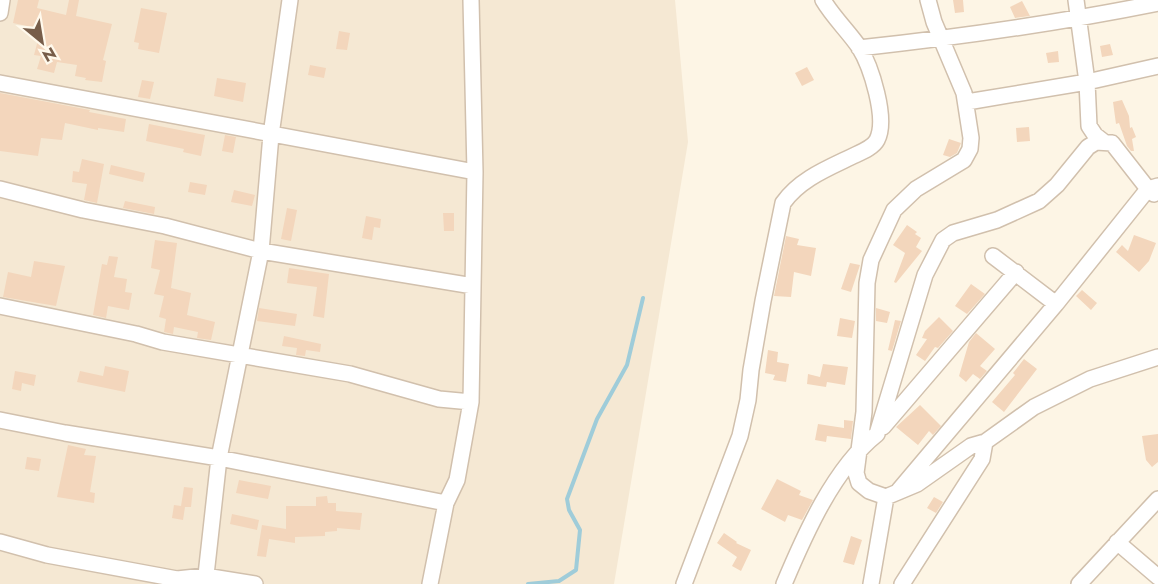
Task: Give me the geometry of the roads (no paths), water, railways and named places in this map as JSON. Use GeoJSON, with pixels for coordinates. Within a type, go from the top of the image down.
{"type":"FeatureCollection","features":[{"type":"Feature","properties":{"kind":"street"},"geometry":{"type":"LineString","coordinates":[[0,13],[2,0]]}},
{"type":"Feature","properties":{"kind":"street"},"geometry":{"type":"LineString","coordinates":[[205,580],[219,458],[261,251],[271,135],[290,0]]}},
{"type":"Feature","properties":{"kind":"street"},"geometry":{"type":"LineString","coordinates":[[430,584],[446,502],[457,480],[471,402],[475,172],[471,0]]}},
{"type":"Feature","properties":{"kind":"street"},"geometry":{"type":"LineString","coordinates":[[684,584],[740,436],[767,279],[783,203],[802,183],[863,151],[876,141],[880,129],[877,98],[870,71],[859,48],[823,0]]}},
{"type":"Feature","properties":{"kind":"street"},"geometry":{"type":"LineString","coordinates":[[928,0],[934,22],[960,80],[967,102],[970,149],[964,160],[916,189],[894,210],[871,260],[867,283],[864,412],[856,472],[859,483],[869,491],[891,495],[926,478],[971,446],[986,442],[1034,407],[1081,384],[1158,357]]}},
{"type":"Feature","properties":{"kind":"street"},"geometry":{"type":"LineString","coordinates":[[1076,0],[1087,82],[1089,126],[1104,142]]}},
{"type":"Feature","properties":{"kind":"street"},"geometry":{"type":"LineString","coordinates":[[859,48],[942,39],[1079,19],[1158,3]]}},
{"type":"Feature","properties":{"kind":"street"},"geometry":{"type":"LineString","coordinates":[[967,102],[1087,82],[1158,66]]}},
{"type":"Feature","properties":{"kind":"street"},"geometry":{"type":"LineString","coordinates":[[0,82],[475,172]]}},
{"type":"Feature","properties":{"kind":"street"},"geometry":{"type":"LineString","coordinates":[[871,584],[891,495],[1154,191],[1112,143],[1096,142],[1088,147],[1057,185],[1039,201],[996,220],[953,232],[943,240],[925,275],[877,434]]}},
{"type":"Feature","properties":{"kind":"street"},"geometry":{"type":"LineString","coordinates":[[0,189],[83,210],[165,226],[261,251],[473,285]]}},
{"type":"Feature","properties":{"kind":"street"},"geometry":{"type":"LineString","coordinates":[[993,256],[1056,304]]}},
{"type":"Feature","properties":{"kind":"street"},"geometry":{"type":"LineString","coordinates":[[784,584],[816,512],[860,447],[877,434],[1016,272]]}},
{"type":"Feature","properties":{"kind":"street"},"geometry":{"type":"LineString","coordinates":[[0,306],[136,334],[163,342],[350,374],[440,399],[471,402]]}},
{"type":"Feature","properties":{"kind":"street"},"geometry":{"type":"LineString","coordinates":[[0,420],[65,434],[219,458],[446,502]]}},
{"type":"Feature","properties":{"kind":"street"},"geometry":{"type":"LineString","coordinates":[[902,584],[982,459],[986,442]]}},
{"type":"Feature","properties":{"kind":"street"},"geometry":{"type":"LineString","coordinates":[[1079,584],[1158,499]]}},
{"type":"Feature","properties":{"kind":"street"},"geometry":{"type":"LineString","coordinates":[[0,542],[47,555],[177,579],[255,584]]}},
{"type":"Feature","properties":{"kind":"street"},"geometry":{"type":"LineString","coordinates":[[1117,542],[1158,577]]}},
{"type":"Feature","properties":{"kind":"waterway"},"geometry":{"type":"LineString","coordinates":[[528,584],[559,581],[576,570],[580,530],[569,510],[567,499],[597,419],[627,365],[643,298]]}}]}
